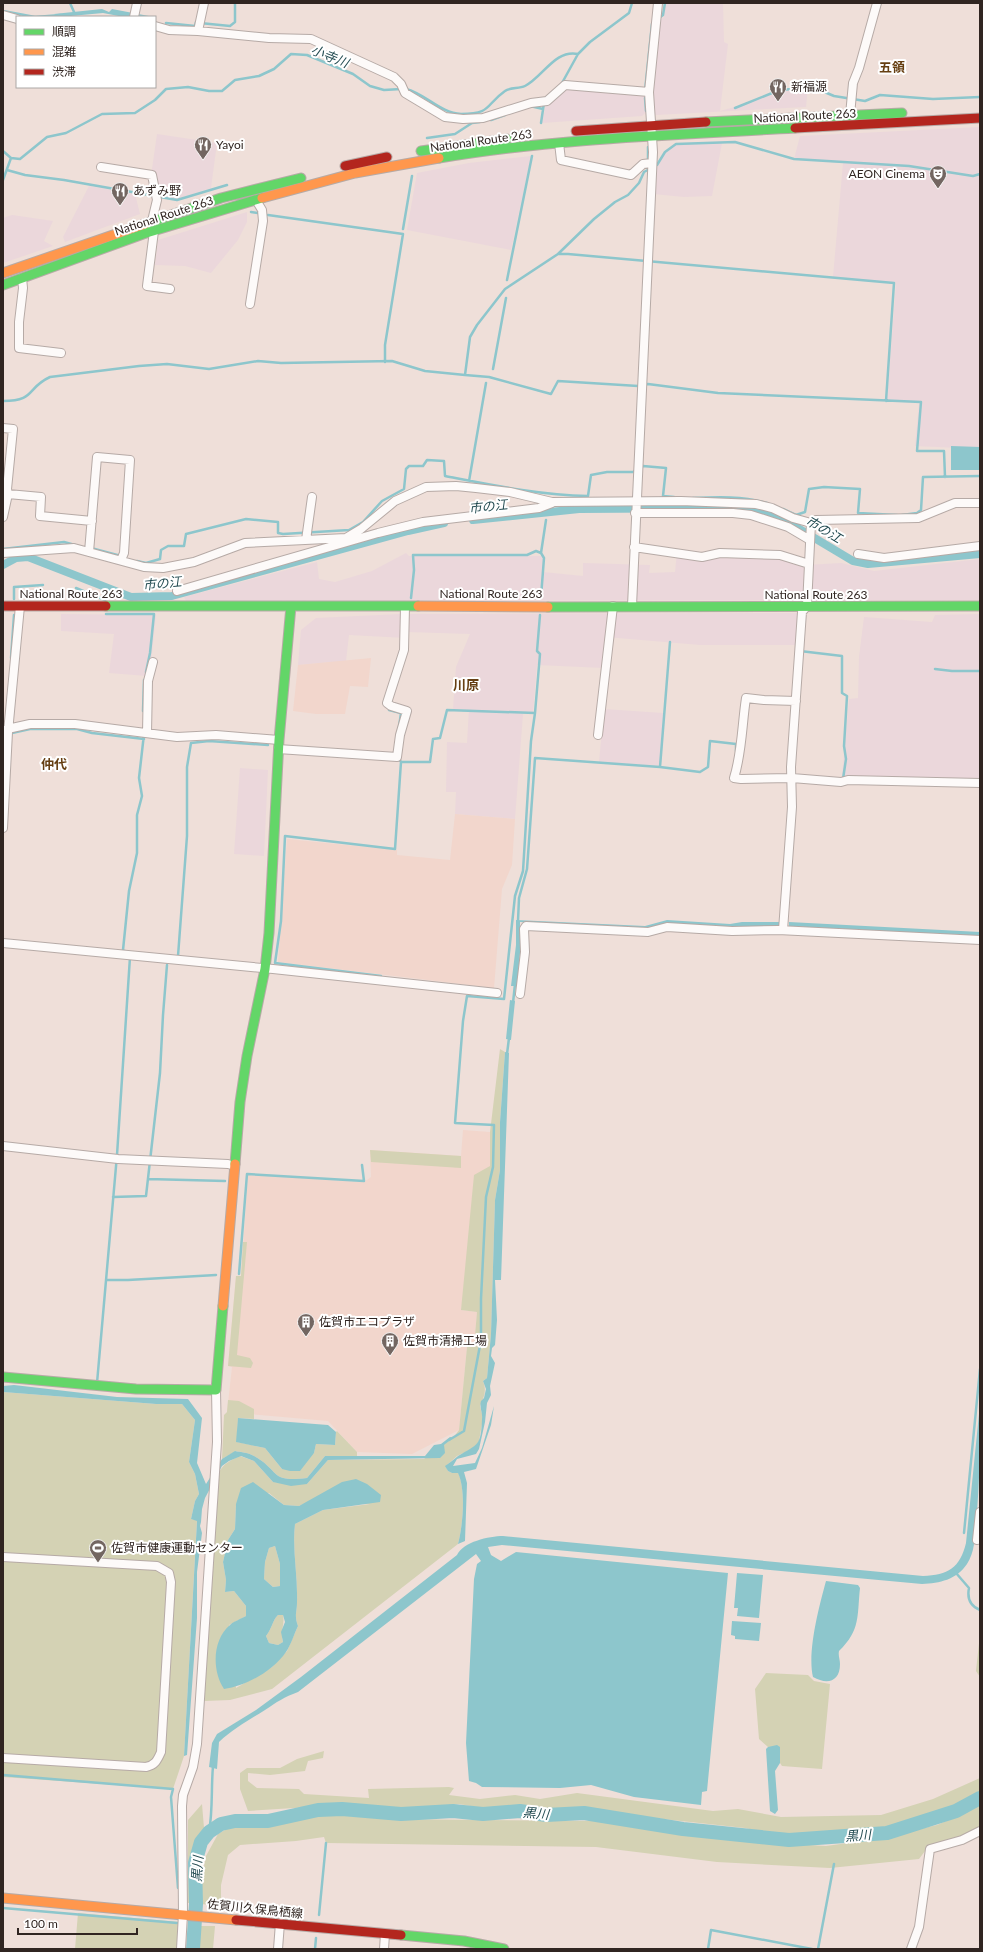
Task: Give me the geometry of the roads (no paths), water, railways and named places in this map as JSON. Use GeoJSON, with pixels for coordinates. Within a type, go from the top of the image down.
{"type":"FeatureCollection","features":[{"type":"Feature","properties":{"kind":"main road"},"geometry":{"type":"LineString","coordinates":[[942,110],[980,108]]}},
{"type":"Feature","properties":{"kind":"main road","name":"National Route 263"},"geometry":{"type":"LineString","coordinates":[[567,132],[650,125],[911,112]]}},
{"type":"Feature","properties":{"kind":"main road","name":"National Route 263"},"geometry":{"type":"LineString","coordinates":[[3,285],[154,231],[256,200],[363,172],[476,152],[559,142],[980,118]]}},
{"type":"Feature","properties":{"kind":"main road","name":"National Route 263"},"geometry":{"type":"LineString","coordinates":[[409,154],[469,143],[552,134]]}},
{"type":"Feature","properties":{"kind":"main road","name":"National Route 263"},"geometry":{"type":"LineString","coordinates":[[3,273],[229,196],[364,162],[394,156]]}},
{"type":"Feature","properties":{"kind":"main road","name":"National Route 263"},"geometry":{"type":"LineString","coordinates":[[3,606],[980,606]]}},
{"type":"Feature","properties":{"kind":"main road"},"geometry":{"type":"LineString","coordinates":[[3,1377],[97,1387],[175,1392],[216,1390],[240,1102],[247,1056],[265,969],[269,933],[278,749],[291,606]]}},
{"type":"Feature","properties":{"kind":"main road","name":"佐賀川久保鳥栖線"},"geometry":{"type":"LineString","coordinates":[[3,1898],[209,1916],[464,1941],[502,1949]]}},
{"type":"Feature","properties":{"kind":"street"},"geometry":{"type":"LineString","coordinates":[[199,26],[204,3]]}},
{"type":"Feature","properties":{"kind":"street"},"geometry":{"type":"LineString","coordinates":[[632,606],[637,469],[652,167],[652,136],[646,92],[657,20],[658,3]]}},
{"type":"Feature","properties":{"kind":"street"},"geometry":{"type":"LineString","coordinates":[[850,115],[853,83],[859,68],[877,3]]}},
{"type":"Feature","properties":{"kind":"street"},"geometry":{"type":"LineString","coordinates":[[3,15],[16,19]]}},
{"type":"Feature","properties":{"kind":"street"},"geometry":{"type":"LineString","coordinates":[[156,26],[169,30],[199,26],[269,38],[311,39],[394,77],[401,84],[405,93],[445,117],[463,119],[483,118],[531,103],[545,102],[565,85],[646,92]]}},
{"type":"Feature","properties":{"kind":"street"},"geometry":{"type":"LineString","coordinates":[[559,142],[561,160],[631,175],[643,164],[652,167]]}},
{"type":"Feature","properties":{"kind":"street"},"geometry":{"type":"LineString","coordinates":[[101,167],[152,175],[157,200],[152,221]]}},
{"type":"Feature","properties":{"kind":"street"},"geometry":{"type":"LineString","coordinates":[[250,304],[263,222],[262,210],[256,200]]}},
{"type":"Feature","properties":{"kind":"street"},"geometry":{"type":"LineString","coordinates":[[154,231],[147,286],[170,289]]}},
{"type":"Feature","properties":{"kind":"street"},"geometry":{"type":"LineString","coordinates":[[22,278],[23,288],[19,322],[19,348],[61,353]]}},
{"type":"Feature","properties":{"kind":"street"},"geometry":{"type":"LineString","coordinates":[[3,428],[13,429],[7,489],[8,494],[3,517]]}},
{"type":"Feature","properties":{"kind":"street"},"geometry":{"type":"LineString","coordinates":[[89,552],[97,457],[130,460],[122,557]]}},
{"type":"Feature","properties":{"kind":"street"},"geometry":{"type":"LineString","coordinates":[[3,553],[74,548],[122,557],[144,567],[163,568],[194,562],[245,542],[307,535],[346,538],[361,529],[396,501],[426,487],[456,486],[510,492],[552,502],[636,501],[756,504],[772,508],[811,527]]}},
{"type":"Feature","properties":{"kind":"street"},"geometry":{"type":"LineString","coordinates":[[8,494],[41,497],[40,516],[92,521]]}},
{"type":"Feature","properties":{"kind":"street"},"geometry":{"type":"LineString","coordinates":[[307,535],[312,497]]}},
{"type":"Feature","properties":{"kind":"street"},"geometry":{"type":"LineString","coordinates":[[177,590],[378,532],[423,522],[538,508],[552,502]]}},
{"type":"Feature","properties":{"kind":"street"},"geometry":{"type":"LineString","coordinates":[[784,926],[792,778],[793,701],[802,612],[807,606],[811,527],[816,520],[918,518],[955,504],[980,504]]}},
{"type":"Feature","properties":{"kind":"street"},"geometry":{"type":"LineString","coordinates":[[635,513],[733,513],[751,515],[788,527],[810,540]]}},
{"type":"Feature","properties":{"kind":"street"},"geometry":{"type":"LineString","coordinates":[[858,554],[884,558],[980,546]]}},
{"type":"Feature","properties":{"kind":"street"},"geometry":{"type":"LineString","coordinates":[[634,547],[702,557],[720,553],[780,555],[809,564]]}},
{"type":"Feature","properties":{"kind":"street"},"geometry":{"type":"LineString","coordinates":[[3,828],[7,697],[20,606]]}},
{"type":"Feature","properties":{"kind":"street"},"geometry":{"type":"LineString","coordinates":[[278,749],[397,754],[400,735],[407,711],[389,704],[404,650],[405,606]]}},
{"type":"Feature","properties":{"kind":"street"},"geometry":{"type":"LineString","coordinates":[[598,735],[613,606]]}},
{"type":"Feature","properties":{"kind":"street"},"geometry":{"type":"LineString","coordinates":[[144,733],[148,681],[153,662]]}},
{"type":"Feature","properties":{"kind":"street"},"geometry":{"type":"LineString","coordinates":[[793,701],[746,698],[739,745],[739,761],[734,778],[980,783]]}},
{"type":"Feature","properties":{"kind":"street"},"geometry":{"type":"LineString","coordinates":[[7,732],[30,724],[60,723],[178,737],[216,735],[279,740]]}},
{"type":"Feature","properties":{"kind":"street"},"geometry":{"type":"LineString","coordinates":[[520,994],[525,952],[524,929],[526,926],[648,932],[667,927],[732,931],[784,926],[980,940]]}},
{"type":"Feature","properties":{"kind":"street"},"geometry":{"type":"LineString","coordinates":[[3,943],[497,993]]}},
{"type":"Feature","properties":{"kind":"street"},"geometry":{"type":"LineString","coordinates":[[3,1146],[116,1159],[228,1164],[235,1166]]}},
{"type":"Feature","properties":{"kind":"street"},"geometry":{"type":"LineString","coordinates":[[181,1949],[183,1914],[183,1795],[193,1767],[197,1744],[217,1442],[216,1390]]}},
{"type":"Feature","properties":{"kind":"street"},"geometry":{"type":"LineString","coordinates":[[977,1540],[980,1512]]}},
{"type":"Feature","properties":{"kind":"street"},"geometry":{"type":"LineString","coordinates":[[3,1557],[157,1566],[169,1573],[171,1582],[161,1752],[157,1761],[152,1766],[146,1767],[3,1758]]}},
{"type":"Feature","properties":{"kind":"street"},"geometry":{"type":"LineString","coordinates":[[912,1949],[919,1927],[930,1849],[962,1840],[980,1831]]}},
{"type":"Feature","properties":{"kind":"street"},"geometry":{"type":"LineString","coordinates":[[278,1949],[280,1923]]}},
{"type":"Feature","properties":{"kind":"street"},"geometry":{"type":"LineString","coordinates":[[384,1949],[385,1934]]}},
{"type":"Feature","properties":{"kind":"water"},"geometry":{"type":"Polygon","coordinates":[[[102,9],[109,12],[112,9],[149,16],[119,16],[103,13],[71,16],[58,16],[54,14],[102,9]]]}},
{"type":"Feature","properties":{"kind":"water"},"geometry":{"type":"Polygon","coordinates":[[[951,446],[980,447],[980,470],[951,470],[951,446]]]}},
{"type":"Feature","properties":{"kind":"water"},"geometry":{"type":"Polygon","coordinates":[[[516,920],[645,926],[667,920],[730,924],[742,922],[780,922],[780,926],[647,928],[520,922],[520,953],[517,986],[511,986],[516,945],[516,920]]]}},
{"type":"Feature","properties":{"kind":"water"},"geometry":{"type":"Polygon","coordinates":[[[789,922],[980,932],[980,936],[789,926],[789,922]]]}},
{"type":"Feature","properties":{"kind":"water"},"geometry":{"type":"Polygon","coordinates":[[[510,1000],[515,1001],[511,1040],[506,1039],[510,1000]]]}},
{"type":"Feature","properties":{"kind":"water"},"geometry":{"type":"Polygon","coordinates":[[[505,1052],[509,1053],[501,1280],[495,1280],[497,1320],[495,1345],[492,1348],[491,1356],[495,1363],[490,1386],[491,1395],[487,1403],[485,1422],[479,1449],[476,1454],[457,1459],[453,1466],[475,1463],[482,1448],[494,1406],[491,1425],[476,1469],[464,1472],[467,1483],[465,1541],[458,1544],[463,1508],[461,1480],[458,1473],[448,1471],[445,1466],[474,1446],[481,1434],[481,1401],[484,1398],[486,1389],[483,1381],[487,1378],[491,1334],[495,1200],[500,1170],[500,1122],[505,1052]]]}},
{"type":"Feature","properties":{"kind":"water"},"geometry":{"type":"Polygon","coordinates":[[[14,1385],[117,1397],[188,1399],[202,1418],[197,1463],[206,1484],[222,1459],[235,1451],[254,1456],[280,1477],[295,1479],[307,1478],[325,1456],[425,1456],[434,1445],[441,1444],[450,1437],[453,1438],[444,1445],[445,1453],[440,1458],[328,1460],[307,1484],[291,1486],[273,1482],[254,1461],[241,1456],[222,1466],[205,1498],[202,1509],[200,1526],[202,1533],[197,1572],[197,1618],[187,1755],[184,1756],[197,1521],[191,1519],[195,1501],[199,1494],[195,1474],[189,1462],[195,1420],[182,1404],[156,1404],[3,1392],[3,1386],[14,1385]]]}},
{"type":"Feature","properties":{"kind":"water"},"geometry":{"type":"Polygon","coordinates":[[[980,1404],[979,1478],[973,1549],[970,1559],[963,1569],[958,1574],[947,1580],[922,1584],[502,1545],[488,1547],[491,1555],[501,1561],[516,1552],[728,1573],[707,1791],[702,1792],[701,1805],[634,1797],[591,1785],[560,1788],[482,1787],[469,1781],[466,1743],[474,1579],[477,1564],[481,1561],[476,1554],[298,1692],[277,1702],[224,1737],[219,1742],[217,1769],[209,1767],[212,1743],[217,1734],[256,1710],[301,1677],[457,1555],[460,1550],[470,1543],[491,1537],[503,1536],[923,1576],[946,1572],[960,1559],[966,1543],[980,1404]]]}},
{"type":"Feature","properties":{"kind":"water"},"geometry":{"type":"Polygon","coordinates":[[[238,1418],[328,1425],[336,1432],[335,1445],[316,1444],[314,1453],[300,1471],[282,1469],[265,1448],[236,1442],[238,1418]]]}},
{"type":"Feature","properties":{"kind":"water"},"geometry":{"type":"Polygon","coordinates":[[[356,1479],[367,1484],[381,1495],[380,1502],[323,1510],[295,1524],[294,1544],[297,1592],[296,1616],[298,1626],[291,1643],[281,1659],[266,1671],[241,1685],[224,1689],[217,1674],[217,1647],[224,1631],[236,1621],[246,1616],[246,1606],[234,1591],[225,1592],[226,1580],[223,1562],[228,1540],[235,1529],[236,1504],[241,1488],[253,1482],[284,1505],[299,1506],[342,1482],[356,1479]],[[275,1546],[269,1548],[265,1562],[264,1579],[273,1587],[280,1586],[280,1564],[275,1546]],[[278,1615],[266,1636],[269,1643],[278,1645],[283,1642],[281,1632],[285,1622],[283,1615],[278,1615]]]}},
{"type":"Feature","properties":{"kind":"water"},"geometry":{"type":"Polygon","coordinates":[[[737,1573],[763,1575],[759,1618],[737,1616],[738,1608],[734,1608],[737,1573]]]}},
{"type":"Feature","properties":{"kind":"water"},"geometry":{"type":"Polygon","coordinates":[[[826,1581],[858,1585],[860,1588],[857,1622],[851,1636],[839,1651],[840,1664],[838,1675],[832,1680],[823,1681],[813,1677],[812,1655],[815,1629],[826,1581]]]}},
{"type":"Feature","properties":{"kind":"water"},"geometry":{"type":"Polygon","coordinates":[[[732,1621],[761,1623],[759,1641],[735,1639],[735,1636],[731,1635],[732,1621]]]}},
{"type":"Feature","properties":{"kind":"water"},"geometry":{"type":"Polygon","coordinates":[[[777,1745],[780,1747],[780,1763],[775,1771],[778,1810],[775,1814],[770,1811],[766,1749],[777,1745]]]}},
{"type":"Feature","properties":{"kind":"waterway"},"geometry":{"type":"LineString","coordinates":[[70,3],[74,12]]}},
{"type":"Feature","properties":{"kind":"waterway"},"geometry":{"type":"LineString","coordinates":[[200,23],[230,26],[235,22],[235,3]]}},
{"type":"Feature","properties":{"kind":"waterway","name":"小寺川"},"geometry":{"type":"LineString","coordinates":[[406,89],[413,91],[453,113],[471,114],[478,112],[487,108],[507,90],[523,87],[532,82],[556,60],[570,54],[578,54],[590,42],[629,13],[632,3]]}},
{"type":"Feature","properties":{"kind":"waterway"},"geometry":{"type":"LineString","coordinates":[[659,18],[663,15],[665,3]]}},
{"type":"Feature","properties":{"kind":"waterway"},"geometry":{"type":"LineString","coordinates":[[3,11],[30,16]]}},
{"type":"Feature","properties":{"kind":"waterway"},"geometry":{"type":"LineString","coordinates":[[48,16],[61,15]]}},
{"type":"Feature","properties":{"kind":"waterway"},"geometry":{"type":"LineString","coordinates":[[166,23],[195,26],[196,22]]}},
{"type":"Feature","properties":{"kind":"waterway"},"geometry":{"type":"LineString","coordinates":[[645,91],[653,23]]}},
{"type":"Feature","properties":{"kind":"waterway","name":"小寺川"},"geometry":{"type":"LineString","coordinates":[[3,151],[11,158],[20,159],[47,137],[66,133],[102,114],[135,113],[155,100],[166,89],[188,87],[209,91],[222,91],[235,80],[259,76],[274,69],[291,54],[307,55],[353,74],[370,86],[384,90],[401,89]]}},
{"type":"Feature","properties":{"kind":"waterway"},"geometry":{"type":"LineString","coordinates":[[562,83],[578,54]]}},
{"type":"Feature","properties":{"kind":"waterway"},"geometry":{"type":"LineString","coordinates":[[735,108],[777,91],[810,86],[834,96],[865,101],[880,95],[933,99],[980,97]]}},
{"type":"Feature","properties":{"kind":"waterway"},"geometry":{"type":"LineString","coordinates":[[645,98],[646,111]]}},
{"type":"Feature","properties":{"kind":"waterway"},"geometry":{"type":"LineString","coordinates":[[541,123],[544,103]]}},
{"type":"Feature","properties":{"kind":"waterway"},"geometry":{"type":"LineString","coordinates":[[530,106],[543,109]]}},
{"type":"Feature","properties":{"kind":"waterway"},"geometry":{"type":"LineString","coordinates":[[491,120],[505,115]]}},
{"type":"Feature","properties":{"kind":"waterway"},"geometry":{"type":"LineString","coordinates":[[427,138],[455,134],[472,123],[480,122]]}},
{"type":"Feature","properties":{"kind":"waterway"},"geometry":{"type":"LineString","coordinates":[[3,401],[21,399],[30,393],[42,381],[50,377],[167,364],[209,369],[258,361],[281,363],[392,361],[425,371],[465,375],[470,337],[477,325],[505,289],[558,254],[594,219],[615,202],[628,195],[639,183],[644,172],[657,165],[665,152],[676,144],[735,142],[794,159],[909,166],[973,176],[980,174]]}},
{"type":"Feature","properties":{"kind":"waterway"},"geometry":{"type":"LineString","coordinates":[[648,147],[648,163]]}},
{"type":"Feature","properties":{"kind":"waterway"},"geometry":{"type":"LineString","coordinates":[[507,280],[532,156]]}},
{"type":"Feature","properties":{"kind":"waterway"},"geometry":{"type":"LineString","coordinates":[[3,180],[11,158]]}},
{"type":"Feature","properties":{"kind":"waterway"},"geometry":{"type":"LineString","coordinates":[[7,170],[25,175],[64,180],[177,200],[227,185]]}},
{"type":"Feature","properties":{"kind":"waterway"},"geometry":{"type":"LineString","coordinates":[[403,229],[412,176]]}},
{"type":"Feature","properties":{"kind":"waterway"},"geometry":{"type":"LineString","coordinates":[[251,212],[258,213]]}},
{"type":"Feature","properties":{"kind":"waterway"},"geometry":{"type":"LineString","coordinates":[[268,215],[403,234],[385,345],[385,362]]}},
{"type":"Feature","properties":{"kind":"waterway"},"geometry":{"type":"LineString","coordinates":[[558,254],[894,283],[886,401]]}},
{"type":"Feature","properties":{"kind":"waterway"},"geometry":{"type":"LineString","coordinates":[[493,369],[506,298]]}},
{"type":"Feature","properties":{"kind":"waterway"},"geometry":{"type":"LineString","coordinates":[[465,375],[489,377],[551,394],[558,381],[638,386],[648,384],[718,393],[921,402],[917,451],[944,451],[945,477]]}},
{"type":"Feature","properties":{"kind":"waterway"},"geometry":{"type":"LineString","coordinates":[[469,481],[486,383]]}},
{"type":"Feature","properties":{"kind":"waterway"},"geometry":{"type":"LineString","coordinates":[[137,561],[146,563],[160,559],[161,550],[168,546],[184,546],[186,534],[246,519],[278,522],[278,533],[283,534],[349,530],[363,522],[382,501],[404,489],[406,469],[409,466],[423,466],[427,460],[444,461],[445,476],[516,489],[552,494],[588,496],[591,475],[607,472],[633,472],[636,470]]}},
{"type":"Feature","properties":{"kind":"waterway"},"geometry":{"type":"LineString","coordinates":[[640,468],[643,466],[666,468],[663,496],[674,497]]}},
{"type":"Feature","properties":{"kind":"waterway"},"geometry":{"type":"LineString","coordinates":[[902,515],[917,513],[921,510],[923,477],[980,476]]}},
{"type":"Feature","properties":{"kind":"waterway"},"geometry":{"type":"LineString","coordinates":[[783,509],[796,515],[805,512],[809,489],[824,487],[860,489],[858,513],[897,515]]}},
{"type":"Feature","properties":{"kind":"waterway"},"geometry":{"type":"LineString","coordinates":[[693,498],[740,498],[767,503]]}},
{"type":"Feature","properties":{"kind":"waterway","name":"市の江"},"geometry":{"type":"LineString","coordinates":[[473,520],[579,509],[740,508],[774,516],[791,524],[853,561],[868,564],[980,554]]}},
{"type":"Feature","properties":{"kind":"waterway"},"geometry":{"type":"LineString","coordinates":[[411,598],[414,570],[413,555],[527,555],[536,551],[541,553],[546,520]]}},
{"type":"Feature","properties":{"kind":"waterway","name":"市の江"},"geometry":{"type":"LineString","coordinates":[[3,565],[16,558],[28,557],[131,597],[172,596],[408,531],[444,523]]}},
{"type":"Feature","properties":{"kind":"waterway"},"geometry":{"type":"LineString","coordinates":[[3,549],[64,542],[75,545]]}},
{"type":"Feature","properties":{"kind":"waterway"},"geometry":{"type":"LineString","coordinates":[[91,548],[121,556]]}},
{"type":"Feature","properties":{"kind":"waterway"},"geometry":{"type":"LineString","coordinates":[[541,553],[544,558],[541,597]]}},
{"type":"Feature","properties":{"kind":"waterway"},"geometry":{"type":"LineString","coordinates":[[14,599],[14,587],[43,585]]}},
{"type":"Feature","properties":{"kind":"waterway"},"geometry":{"type":"LineString","coordinates":[[76,588],[105,600]]}},
{"type":"Feature","properties":{"kind":"waterway"},"geometry":{"type":"LineString","coordinates":[[106,614],[154,614],[150,653],[146,672]]}},
{"type":"Feature","properties":{"kind":"waterway"},"geometry":{"type":"LineString","coordinates":[[11,658],[14,615]]}},
{"type":"Feature","properties":{"kind":"waterway"},"geometry":{"type":"LineString","coordinates":[[449,1440],[464,1431],[481,1340],[481,1299],[486,1197],[493,1167],[494,1125],[455,1123],[463,1021],[467,996],[504,999],[515,896],[523,871],[531,741],[540,654],[537,651],[540,615]]}},
{"type":"Feature","properties":{"kind":"waterway"},"geometry":{"type":"LineString","coordinates":[[660,767],[670,642]]}},
{"type":"Feature","properties":{"kind":"waterway"},"geometry":{"type":"LineString","coordinates":[[800,651],[842,656],[842,693],[847,696],[844,746],[846,759],[843,779]]}},
{"type":"Feature","properties":{"kind":"waterway"},"geometry":{"type":"LineString","coordinates":[[935,669],[952,671],[980,671]]}},
{"type":"Feature","properties":{"kind":"waterway"},"geometry":{"type":"LineString","coordinates":[[143,711],[144,680]]}},
{"type":"Feature","properties":{"kind":"waterway"},"geometry":{"type":"LineString","coordinates":[[390,708],[389,710],[401,713],[399,727]]}},
{"type":"Feature","properties":{"kind":"waterway"},"geometry":{"type":"LineString","coordinates":[[401,762],[430,762],[433,739],[440,738],[447,710],[535,713]]}},
{"type":"Feature","properties":{"kind":"waterway"},"geometry":{"type":"LineString","coordinates":[[3,735],[30,729],[77,729],[92,733],[144,739]]}},
{"type":"Feature","properties":{"kind":"waterway"},"geometry":{"type":"LineString","coordinates":[[125,951],[123,950],[129,891],[137,853],[137,815],[142,796],[139,778],[144,734]]}},
{"type":"Feature","properties":{"kind":"waterway"},"geometry":{"type":"LineString","coordinates":[[3,747],[4,735]]}},
{"type":"Feature","properties":{"kind":"waterway"},"geometry":{"type":"LineString","coordinates":[[178,956],[187,836],[187,767],[191,743],[209,741],[268,745]]}},
{"type":"Feature","properties":{"kind":"waterway"},"geometry":{"type":"LineString","coordinates":[[518,921],[519,898],[527,869],[535,758],[660,767],[700,772],[708,767],[710,741],[736,744],[736,751]]}},
{"type":"Feature","properties":{"kind":"waterway"},"geometry":{"type":"LineString","coordinates":[[381,976],[275,963],[281,921],[285,836],[395,849],[401,762],[398,757]]}},
{"type":"Feature","properties":{"kind":"waterway"},"geometry":{"type":"LineString","coordinates":[[97,1383],[117,1155],[130,957]]}},
{"type":"Feature","properties":{"kind":"waterway"},"geometry":{"type":"LineString","coordinates":[[113,1197],[146,1196],[160,1073],[167,965]]}},
{"type":"Feature","properties":{"kind":"waterway"},"geometry":{"type":"LineString","coordinates":[[513,1003],[515,984]]}},
{"type":"Feature","properties":{"kind":"waterway"},"geometry":{"type":"LineString","coordinates":[[507,1054],[509,1038]]}},
{"type":"Feature","properties":{"kind":"waterway"},"geometry":{"type":"LineString","coordinates":[[239,1274],[247,1174],[364,1181],[362,1165]]}},
{"type":"Feature","properties":{"kind":"waterway"},"geometry":{"type":"LineString","coordinates":[[148,1179],[225,1181]]}},
{"type":"Feature","properties":{"kind":"waterway"},"geometry":{"type":"LineString","coordinates":[[106,1280],[216,1275]]}},
{"type":"Feature","properties":{"kind":"waterway"},"geometry":{"type":"LineString","coordinates":[[964,1533],[980,1369]]}},
{"type":"Feature","properties":{"kind":"waterway"},"geometry":{"type":"LineString","coordinates":[[956,1573],[969,1588],[968,1595],[970,1601],[980,1610]]}},
{"type":"Feature","properties":{"kind":"waterway"},"geometry":{"type":"LineString","coordinates":[[209,1832],[213,1766]]}},
{"type":"Feature","properties":{"kind":"waterway"},"geometry":{"type":"LineString","coordinates":[[3,1775],[173,1789],[171,1797],[178,1888]]}},
{"type":"Feature","properties":{"kind":"waterway","name":"黒川"},"geometry":{"type":"LineString","coordinates":[[193,1949],[196,1904],[195,1863],[201,1842],[209,1832],[221,1824],[235,1821],[268,1821],[318,1810],[342,1809],[401,1814],[453,1811],[483,1814],[520,1811],[546,1815],[584,1813],[683,1829],[789,1840],[887,1833],[956,1811],[980,1798]]}},
{"type":"Feature","properties":{"kind":"waterway"},"geometry":{"type":"LineString","coordinates":[[319,1915],[326,1843]]}},
{"type":"Feature","properties":{"kind":"waterway"},"geometry":{"type":"LineString","coordinates":[[818,1949],[834,1864]]}},
{"type":"Feature","properties":{"kind":"waterway"},"geometry":{"type":"LineString","coordinates":[[3,1908],[177,1923]]}},
{"type":"Feature","properties":{"kind":"waterway"},"geometry":{"type":"LineString","coordinates":[[708,1949],[711,1930],[812,1949]]}},
{"type":"Feature","properties":{"kind":"waterway"},"geometry":{"type":"LineString","coordinates":[[315,1949],[316,1938]]}},
{"type":"Feature","properties":{"kind":"place","name":"新福源"},"geometry":{"type":"Point","coordinates":[778,102]}},
{"type":"Feature","properties":{"kind":"place","name":"Yayoi"},"geometry":{"type":"Point","coordinates":[203,160]}},
{"type":"Feature","properties":{"kind":"place","name":"AEON Cinema"},"geometry":{"type":"Point","coordinates":[938,189]}},
{"type":"Feature","properties":{"kind":"place","name":"あずみ野"},"geometry":{"type":"Point","coordinates":[120,206]}},
{"type":"Feature","properties":{"kind":"place","name":"佐賀市エコプラザ"},"geometry":{"type":"Point","coordinates":[306,1337]}},
{"type":"Feature","properties":{"kind":"place","name":"佐賀市清掃工場"},"geometry":{"type":"Point","coordinates":[390,1356]}},
{"type":"Feature","properties":{"kind":"place","name":"佐賀市健康運動センター"},"geometry":{"type":"Point","coordinates":[98,1563]}},
{"type":"Feature","properties":{"kind":"district","name":"五領"},"geometry":{"type":"Point","coordinates":[892,67]}},
{"type":"Feature","properties":{"kind":"district","name":"川原"},"geometry":{"type":"Point","coordinates":[466,685]}},
{"type":"Feature","properties":{"kind":"district","name":"仲代"},"geometry":{"type":"Point","coordinates":[54,764]}}]}
